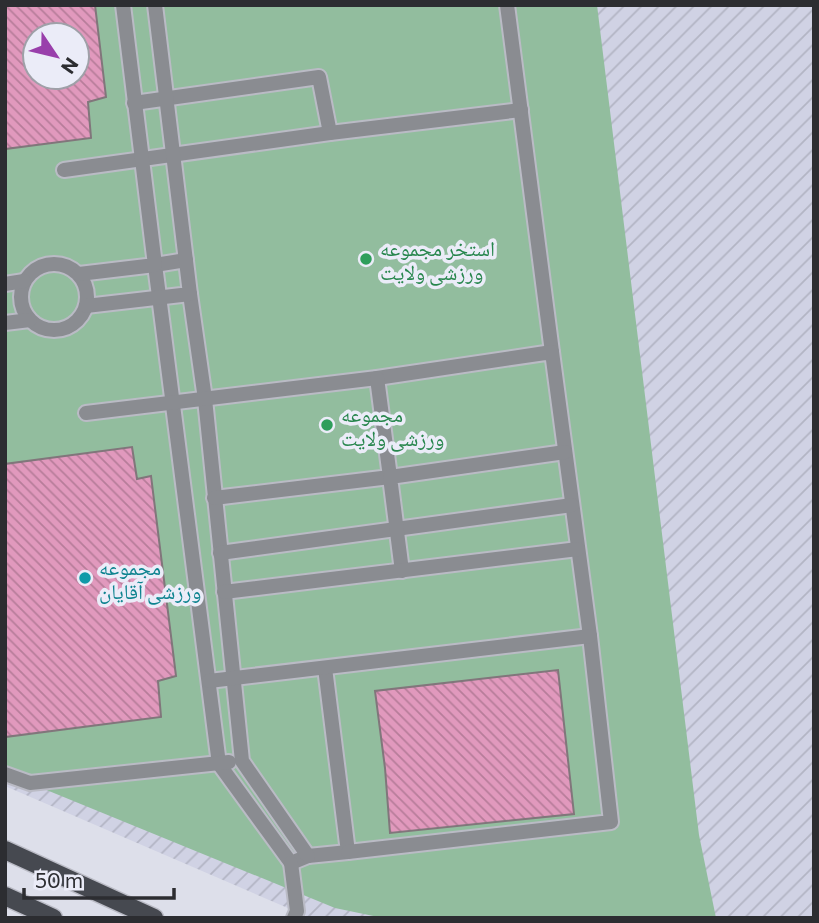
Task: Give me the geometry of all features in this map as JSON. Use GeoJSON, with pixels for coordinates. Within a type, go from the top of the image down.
{"type":"FeatureCollection","features":[{"type":"Feature","properties":{"kind":"main road"},"geometry":{"type":"LineString","coordinates":[[5,850],[154,918]]}},
{"type":"Feature","properties":{"kind":"main road"},"geometry":{"type":"LineString","coordinates":[[5,896],[53,918]]}},
{"type":"Feature","properties":{"kind":"street"},"geometry":{"type":"LineString","coordinates":[[123,5],[219,764],[291,863],[297,911],[295,918]]}},
{"type":"Feature","properties":{"kind":"street"},"geometry":{"type":"LineString","coordinates":[[155,5],[172,156],[205,399],[242,761],[308,856]]}},
{"type":"Feature","properties":{"kind":"street"},"geometry":{"type":"LineString","coordinates":[[291,863],[308,856],[611,822],[590,636],[507,5]]}},
{"type":"Feature","properties":{"kind":"street"},"geometry":{"type":"LineString","coordinates":[[134,103],[318,77],[330,133]]}},
{"type":"Feature","properties":{"kind":"street"},"geometry":{"type":"LineString","coordinates":[[64,170],[521,110]]}},
{"type":"Feature","properties":{"kind":"street"},"geometry":{"type":"LineString","coordinates":[[79,274],[87,295],[81,317],[62,329],[51,330],[30,320],[21,302],[24,281],[31,272],[50,264],[60,264],[79,274],[186,260]]}},
{"type":"Feature","properties":{"kind":"street"},"geometry":{"type":"LineString","coordinates":[[5,284],[24,281]]}},
{"type":"Feature","properties":{"kind":"street"},"geometry":{"type":"LineString","coordinates":[[86,306],[190,295]]}},
{"type":"Feature","properties":{"kind":"street"},"geometry":{"type":"LineString","coordinates":[[5,323],[30,320]]}},
{"type":"Feature","properties":{"kind":"street"},"geometry":{"type":"LineString","coordinates":[[86,413],[377,378],[552,352]]}},
{"type":"Feature","properties":{"kind":"street"},"geometry":{"type":"LineString","coordinates":[[377,378],[402,570]]}},
{"type":"Feature","properties":{"kind":"street"},"geometry":{"type":"LineString","coordinates":[[214,498],[565,452]]}},
{"type":"Feature","properties":{"kind":"street"},"geometry":{"type":"LineString","coordinates":[[220,553],[572,505]]}},
{"type":"Feature","properties":{"kind":"street"},"geometry":{"type":"LineString","coordinates":[[224,592],[578,549]]}},
{"type":"Feature","properties":{"kind":"street"},"geometry":{"type":"LineString","coordinates":[[209,681],[590,636]]}},
{"type":"Feature","properties":{"kind":"street"},"geometry":{"type":"LineString","coordinates":[[325,668],[348,852]]}},
{"type":"Feature","properties":{"kind":"street"},"geometry":{"type":"LineString","coordinates":[[5,774],[30,783],[242,761]]}},
{"type":"Feature","properties":{"kind":"shaded area","name":"مجموعه ورزشی ولایت"},"geometry":{"type":"Polygon","coordinates":[[[5,5],[814,5],[814,918],[311,918],[5,786],[5,5]]]}},
{"type":"Feature","properties":{"kind":"green space","name":"مجموعه ورزشی ولایت"},"geometry":{"type":"Polygon","coordinates":[[[5,5],[597,5],[699,835],[716,918],[383,918],[335,908],[5,773],[5,5]]]}},
{"type":"Feature","properties":{"kind":"building"},"geometry":{"type":"Polygon","coordinates":[[[5,5],[95,5],[106,97],[88,102],[91,138],[5,149],[5,5]]]}},
{"type":"Feature","properties":{"kind":"building","name":"مجموعه ورزشی آقایان"},"geometry":{"type":"Polygon","coordinates":[[[132,447],[137,479],[151,476],[176,676],[158,681],[161,717],[5,737],[5,464],[132,447]]]}},
{"type":"Feature","properties":{"kind":"building"},"geometry":{"type":"Polygon","coordinates":[[[558,670],[574,814],[390,833],[375,691],[558,670]]]}},
{"type":"Feature","properties":{"kind":"place","name":"استخر مجموعه ورزشی ولایت"},"geometry":{"type":"Point","coordinates":[366,259]}},
{"type":"Feature","properties":{"kind":"place","name":"مجموعه ورزشی ولایت"},"geometry":{"type":"Point","coordinates":[327,425]}},
{"type":"Feature","properties":{"kind":"place","name":"مجموعه ورزشی آقایان"},"geometry":{"type":"Point","coordinates":[85,578]}}]}
